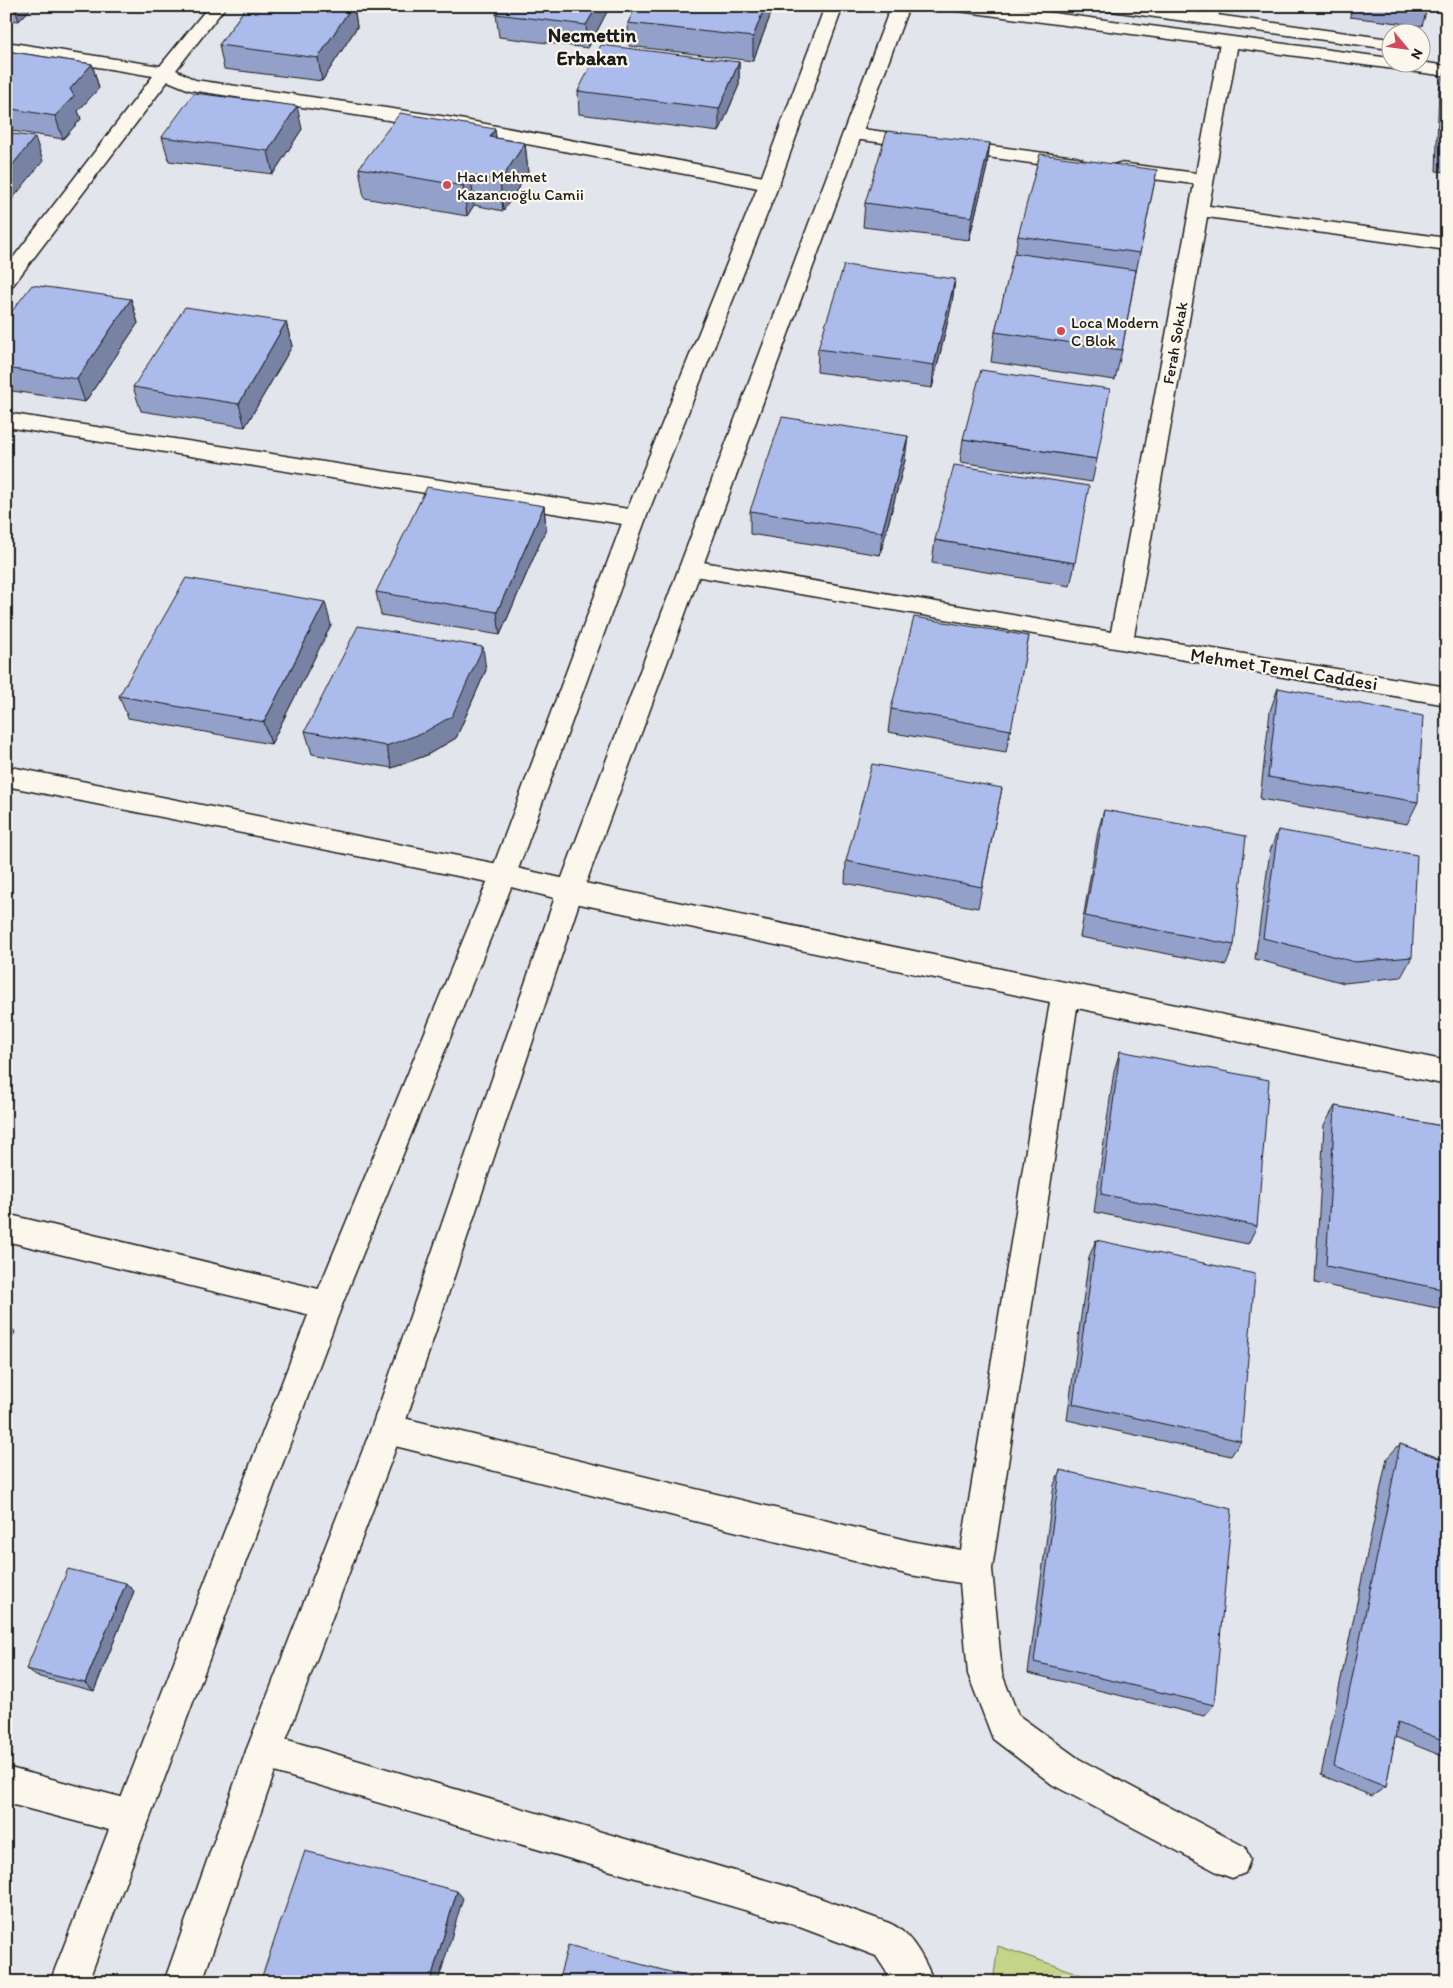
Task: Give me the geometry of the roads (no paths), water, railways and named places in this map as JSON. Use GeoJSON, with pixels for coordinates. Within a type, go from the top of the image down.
{"type":"FeatureCollection","features":[{"type":"Feature","properties":{"kind":"street"},"geometry":{"type":"LineString","coordinates":[[6,280],[16,255],[218,6]]}},
{"type":"Feature","properties":{"kind":"street"},"geometry":{"type":"LineString","coordinates":[[69,1982],[327,1305],[503,875],[635,518],[769,184],[834,6]]}},
{"type":"Feature","properties":{"kind":"street"},"geometry":{"type":"LineString","coordinates":[[182,1982],[264,1751],[387,1428],[570,891],[854,134],[900,6]]}},
{"type":"Feature","properties":{"kind":"street"},"geometry":{"type":"LineString","coordinates":[[958,6],[1447,71]]}},
{"type":"Feature","properties":{"kind":"street"},"geometry":{"type":"LineString","coordinates":[[1111,6],[1211,13],[1380,42]]}},
{"type":"Feature","properties":{"kind":"street","name":"Ferah Sokak"},"geometry":{"type":"LineString","coordinates":[[1121,642],[1229,43]]}},
{"type":"Feature","properties":{"kind":"street"},"geometry":{"type":"LineString","coordinates":[[6,47],[165,72],[190,85],[454,124],[769,184]]}},
{"type":"Feature","properties":{"kind":"street"},"geometry":{"type":"LineString","coordinates":[[854,134],[1204,180]]}},
{"type":"Feature","properties":{"kind":"street"},"geometry":{"type":"LineString","coordinates":[[1199,210],[1447,244]]}},
{"type":"Feature","properties":{"kind":"street"},"geometry":{"type":"LineString","coordinates":[[6,420],[635,518]]}},
{"type":"Feature","properties":{"kind":"street","name":"Mehmet Temel Caddesi"},"geometry":{"type":"LineString","coordinates":[[691,568],[1447,696]]}},
{"type":"Feature","properties":{"kind":"street"},"geometry":{"type":"LineString","coordinates":[[6,776],[503,875],[570,891],[1447,1073]]}},
{"type":"Feature","properties":{"kind":"street"},"geometry":{"type":"LineString","coordinates":[[1065,994],[976,1569],[985,1674],[1005,1727],[1066,1772],[1232,1860]]}},
{"type":"Feature","properties":{"kind":"street"},"geometry":{"type":"LineString","coordinates":[[6,1226],[327,1305]]}},
{"type":"Feature","properties":{"kind":"street"},"geometry":{"type":"LineString","coordinates":[[387,1428],[910,1558],[976,1569]]}},
{"type":"Feature","properties":{"kind":"street"},"geometry":{"type":"LineString","coordinates":[[264,1751],[789,1905],[889,1942],[915,1982]]}},
{"type":"Feature","properties":{"kind":"street"},"geometry":{"type":"LineString","coordinates":[[6,1785],[132,1818]]}},
{"type":"Feature","properties":{"kind":"place","name":"Hacı Mehmet Kazancıoğlu Camii"},"geometry":{"type":"Point","coordinates":[447,185]}},
{"type":"Feature","properties":{"kind":"place","name":"Loca Modern C Blok"},"geometry":{"type":"Point","coordinates":[1061,331]}},
{"type":"Feature","properties":{"kind":"district","name":"Necmettin Erbakan"},"geometry":{"type":"Point","coordinates":[592,46]}}]}
